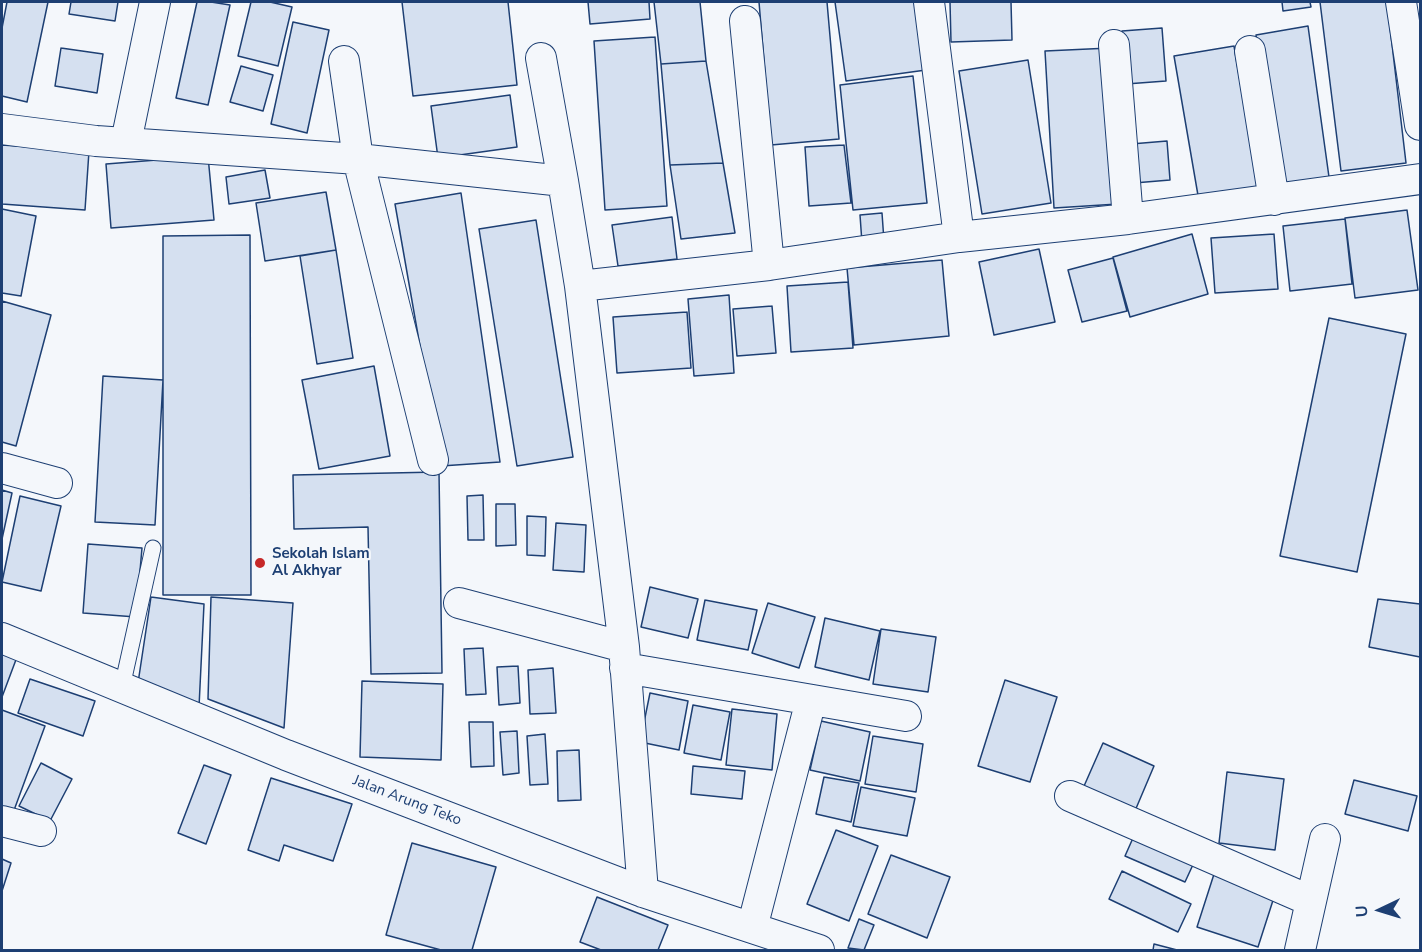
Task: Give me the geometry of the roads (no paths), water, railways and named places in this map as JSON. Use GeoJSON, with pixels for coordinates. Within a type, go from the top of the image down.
{"type":"FeatureCollection","features":[{"type":"Feature","properties":{"kind":"street"},"geometry":{"type":"LineString","coordinates":[[126,142],[155,2]]}},
{"type":"Feature","properties":{"kind":"street"},"geometry":{"type":"LineString","coordinates":[[929,2],[959,237]]}},
{"type":"Feature","properties":{"kind":"street"},"geometry":{"type":"LineString","coordinates":[[1401,2],[1420,125]]}},
{"type":"Feature","properties":{"kind":"street"},"geometry":{"type":"LineString","coordinates":[[745,21],[769,266]]}},
{"type":"Feature","properties":{"kind":"street"},"geometry":{"type":"LineString","coordinates":[[1114,45],[1128,219]]}},
{"type":"Feature","properties":{"kind":"street"},"geometry":{"type":"LineString","coordinates":[[1250,51],[1274,200]]}},
{"type":"Feature","properties":{"kind":"street"},"geometry":{"type":"LineString","coordinates":[[541,58],[564,181],[580,286],[624,658],[643,892]]}},
{"type":"Feature","properties":{"kind":"street"},"geometry":{"type":"LineString","coordinates":[[344,61],[358,159],[434,460]]}},
{"type":"Feature","properties":{"kind":"street"},"geometry":{"type":"LineString","coordinates":[[2,129],[126,142],[358,159],[564,181]]}},
{"type":"Feature","properties":{"kind":"street"},"geometry":{"type":"LineString","coordinates":[[580,286],[769,266],[959,237],[1128,219],[1420,179]]}},
{"type":"Feature","properties":{"kind":"street"},"geometry":{"type":"LineString","coordinates":[[2,468],[57,483]]}},
{"type":"Feature","properties":{"kind":"street"},"geometry":{"type":"LineString","coordinates":[[459,603],[624,658],[811,700],[906,716]]}},
{"type":"Feature","properties":{"kind":"street","name":"Jalan Arung Teko"},"geometry":{"type":"LineString","coordinates":[[2,638],[286,755],[643,892],[819,951]]}},
{"type":"Feature","properties":{"kind":"street"},"geometry":{"type":"LineString","coordinates":[[752,928],[811,700]]}},
{"type":"Feature","properties":{"kind":"street"},"geometry":{"type":"LineString","coordinates":[[1070,796],[1311,901]]}},
{"type":"Feature","properties":{"kind":"street"},"geometry":{"type":"LineString","coordinates":[[2,821],[41,831]]}},
{"type":"Feature","properties":{"kind":"street"},"geometry":{"type":"LineString","coordinates":[[1300,951],[1325,839]]}},
{"type":"Feature","properties":{"kind":"lane"},"geometry":{"type":"LineString","coordinates":[[122,687],[153,548]]}},
{"type":"Feature","properties":{"kind":"place","name":"Sekolah Islam Al Akhyar"},"geometry":{"type":"Point","coordinates":[260,563]}}]}
